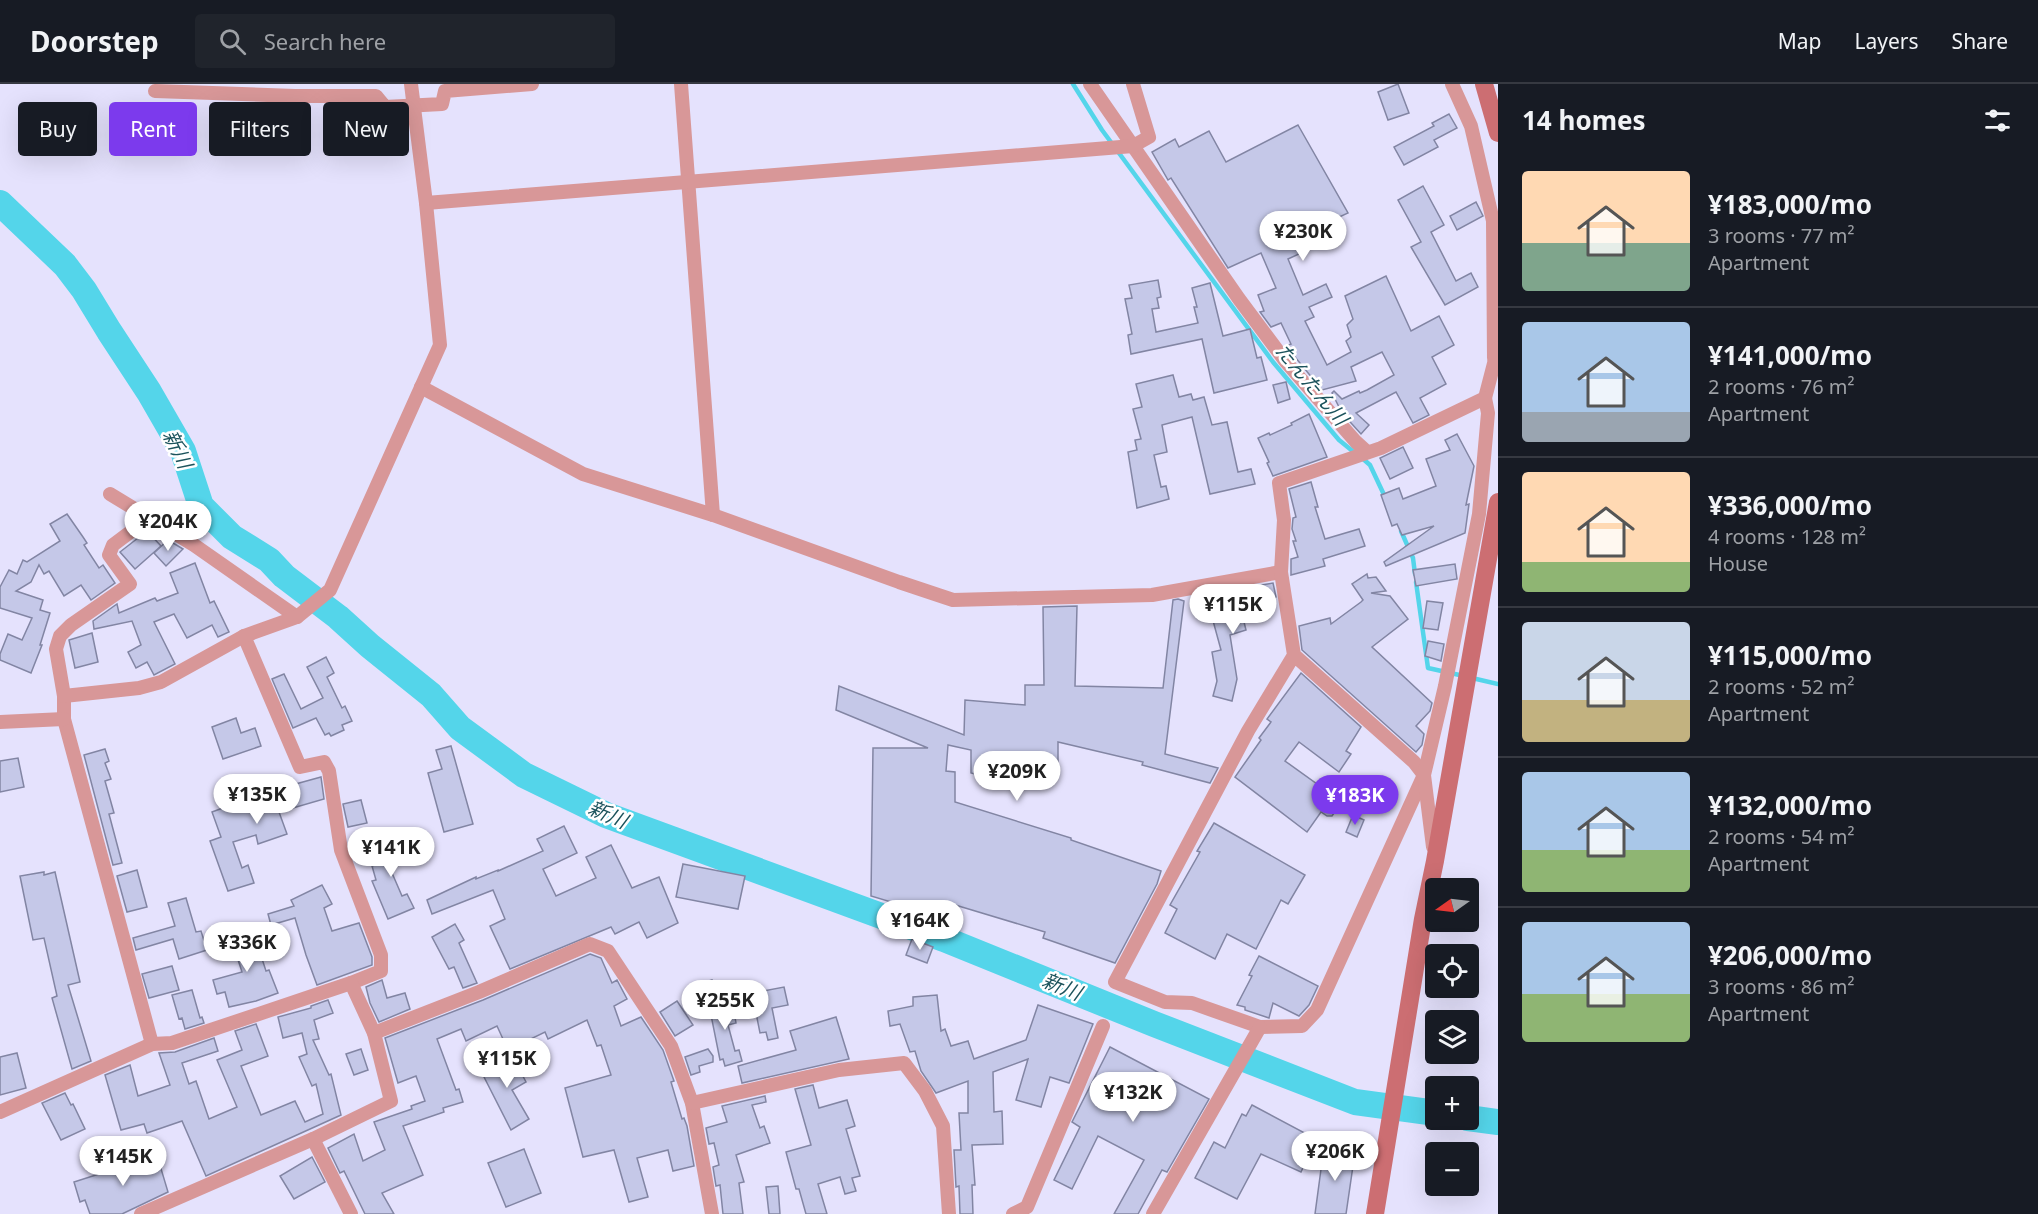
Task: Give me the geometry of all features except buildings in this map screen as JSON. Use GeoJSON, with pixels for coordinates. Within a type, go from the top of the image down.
{"type":"FeatureCollection","features":[{"type":"Feature","properties":{"kind":"street"},"geometry":{"type":"LineString","coordinates":[[64,696],[139,688],[161,682],[244,636],[297,617],[330,590],[440,345],[411,84]]}},
{"type":"Feature","properties":{"kind":"street"},"geometry":{"type":"LineString","coordinates":[[154,91],[295,96],[376,96],[386,107],[442,104],[445,91],[532,84]]}},
{"type":"Feature","properties":{"kind":"street"},"geometry":{"type":"LineString","coordinates":[[681,84],[713,515]]}},
{"type":"Feature","properties":{"kind":"street"},"geometry":{"type":"LineString","coordinates":[[1090,84],[1239,299],[1286,362],[1367,452]]}},
{"type":"Feature","properties":{"kind":"street"},"geometry":{"type":"LineString","coordinates":[[426,203],[1133,146],[1149,137],[1133,84]]}},
{"type":"Feature","properties":{"kind":"street"},"geometry":{"type":"LineString","coordinates":[[1452,84],[1471,126],[1493,221],[1494,366]]}},
{"type":"Feature","properties":{"kind":"street"},"geometry":{"type":"LineString","coordinates":[[1485,84],[1498,133]]}},
{"type":"Feature","properties":{"kind":"street"},"geometry":{"type":"LineString","coordinates":[[1294,655],[1248,730],[1115,982],[1165,1002],[1192,1003],[1260,1027],[1302,1026],[1317,1010],[1424,775],[1445,686],[1479,514],[1488,413],[1485,398],[1498,348]]}},
{"type":"Feature","properties":{"kind":"street"},"geometry":{"type":"LineString","coordinates":[[421,387],[583,474],[713,515],[953,600],[1152,595],[1281,572]]}},
{"type":"Feature","properties":{"kind":"street"},"geometry":{"type":"LineString","coordinates":[[1435,861],[1424,775],[1414,762],[1294,655],[1281,572],[1284,520],[1279,483],[1380,448],[1485,398]]}},
{"type":"Feature","properties":{"kind":"street"},"geometry":{"type":"LineString","coordinates":[[110,494],[194,545],[297,617]]}},
{"type":"Feature","properties":{"kind":"street"},"geometry":{"type":"LineString","coordinates":[[1375,1214],[1421,930],[1498,502]]}},
{"type":"Feature","properties":{"kind":"street"},"geometry":{"type":"LineString","coordinates":[[149,518],[113,546],[109,555],[130,584],[71,625],[60,636],[56,649],[64,696],[64,719],[152,1044]]}},
{"type":"Feature","properties":{"kind":"street"},"geometry":{"type":"LineString","coordinates":[[0,1112],[152,1044],[172,1043],[381,971],[381,955],[341,850],[329,771],[324,762],[300,767],[244,636]]}},
{"type":"Feature","properties":{"kind":"street"},"geometry":{"type":"LineString","coordinates":[[0,722],[64,719]]}},
{"type":"Feature","properties":{"kind":"street"},"geometry":{"type":"LineString","coordinates":[[374,1033],[479,992],[590,944],[608,951],[671,1046],[692,1103],[712,1214]]}},
{"type":"Feature","properties":{"kind":"street"},"geometry":{"type":"LineString","coordinates":[[141,1214],[313,1139],[391,1101],[374,1033],[351,983]]}},
{"type":"Feature","properties":{"kind":"street"},"geometry":{"type":"LineString","coordinates":[[1013,1214],[1032,1211],[1103,1026]]}},
{"type":"Feature","properties":{"kind":"street"},"geometry":{"type":"LineString","coordinates":[[1152,1214],[1260,1027]]}},
{"type":"Feature","properties":{"kind":"street"},"geometry":{"type":"LineString","coordinates":[[692,1103],[839,1070],[904,1063],[925,1091],[943,1126],[949,1214]]}},
{"type":"Feature","properties":{"kind":"street"},"geometry":{"type":"LineString","coordinates":[[313,1139],[351,1214]]}},
{"type":"Feature","properties":{"kind":"waterway","name":"たんたん川"},"geometry":{"type":"LineString","coordinates":[[1073,84],[1102,130],[1273,362],[1339,440],[1355,453]]}},
{"type":"Feature","properties":{"kind":"waterway","name":"新川"},"geometry":{"type":"LineString","coordinates":[[0,203],[65,265],[84,290],[149,392],[183,451],[201,506],[232,537],[269,560],[284,576],[338,617],[431,695],[460,728],[524,775],[606,815],[944,939],[1355,1102],[1425,1112]]}},
{"type":"Feature","properties":{"kind":"waterway","name":"たんたん川"},"geometry":{"type":"LineString","coordinates":[[1362,458],[1370,465],[1386,499]]}},
{"type":"Feature","properties":{"kind":"waterway","name":"たんたん川"},"geometry":{"type":"LineString","coordinates":[[1401,531],[1413,558],[1415,574]]}},
{"type":"Feature","properties":{"kind":"waterway","name":"たんたん川"},"geometry":{"type":"LineString","coordinates":[[1416,582],[1428,668],[1464,676]]}},
{"type":"Feature","properties":{"kind":"waterway","name":"たんたん川"},"geometry":{"type":"LineString","coordinates":[[1472,678],[1498,684]]}},
{"type":"Feature","properties":{"kind":"waterway","name":"新川"},"geometry":{"type":"LineString","coordinates":[[1479,1119],[1498,1122]]}}]}
